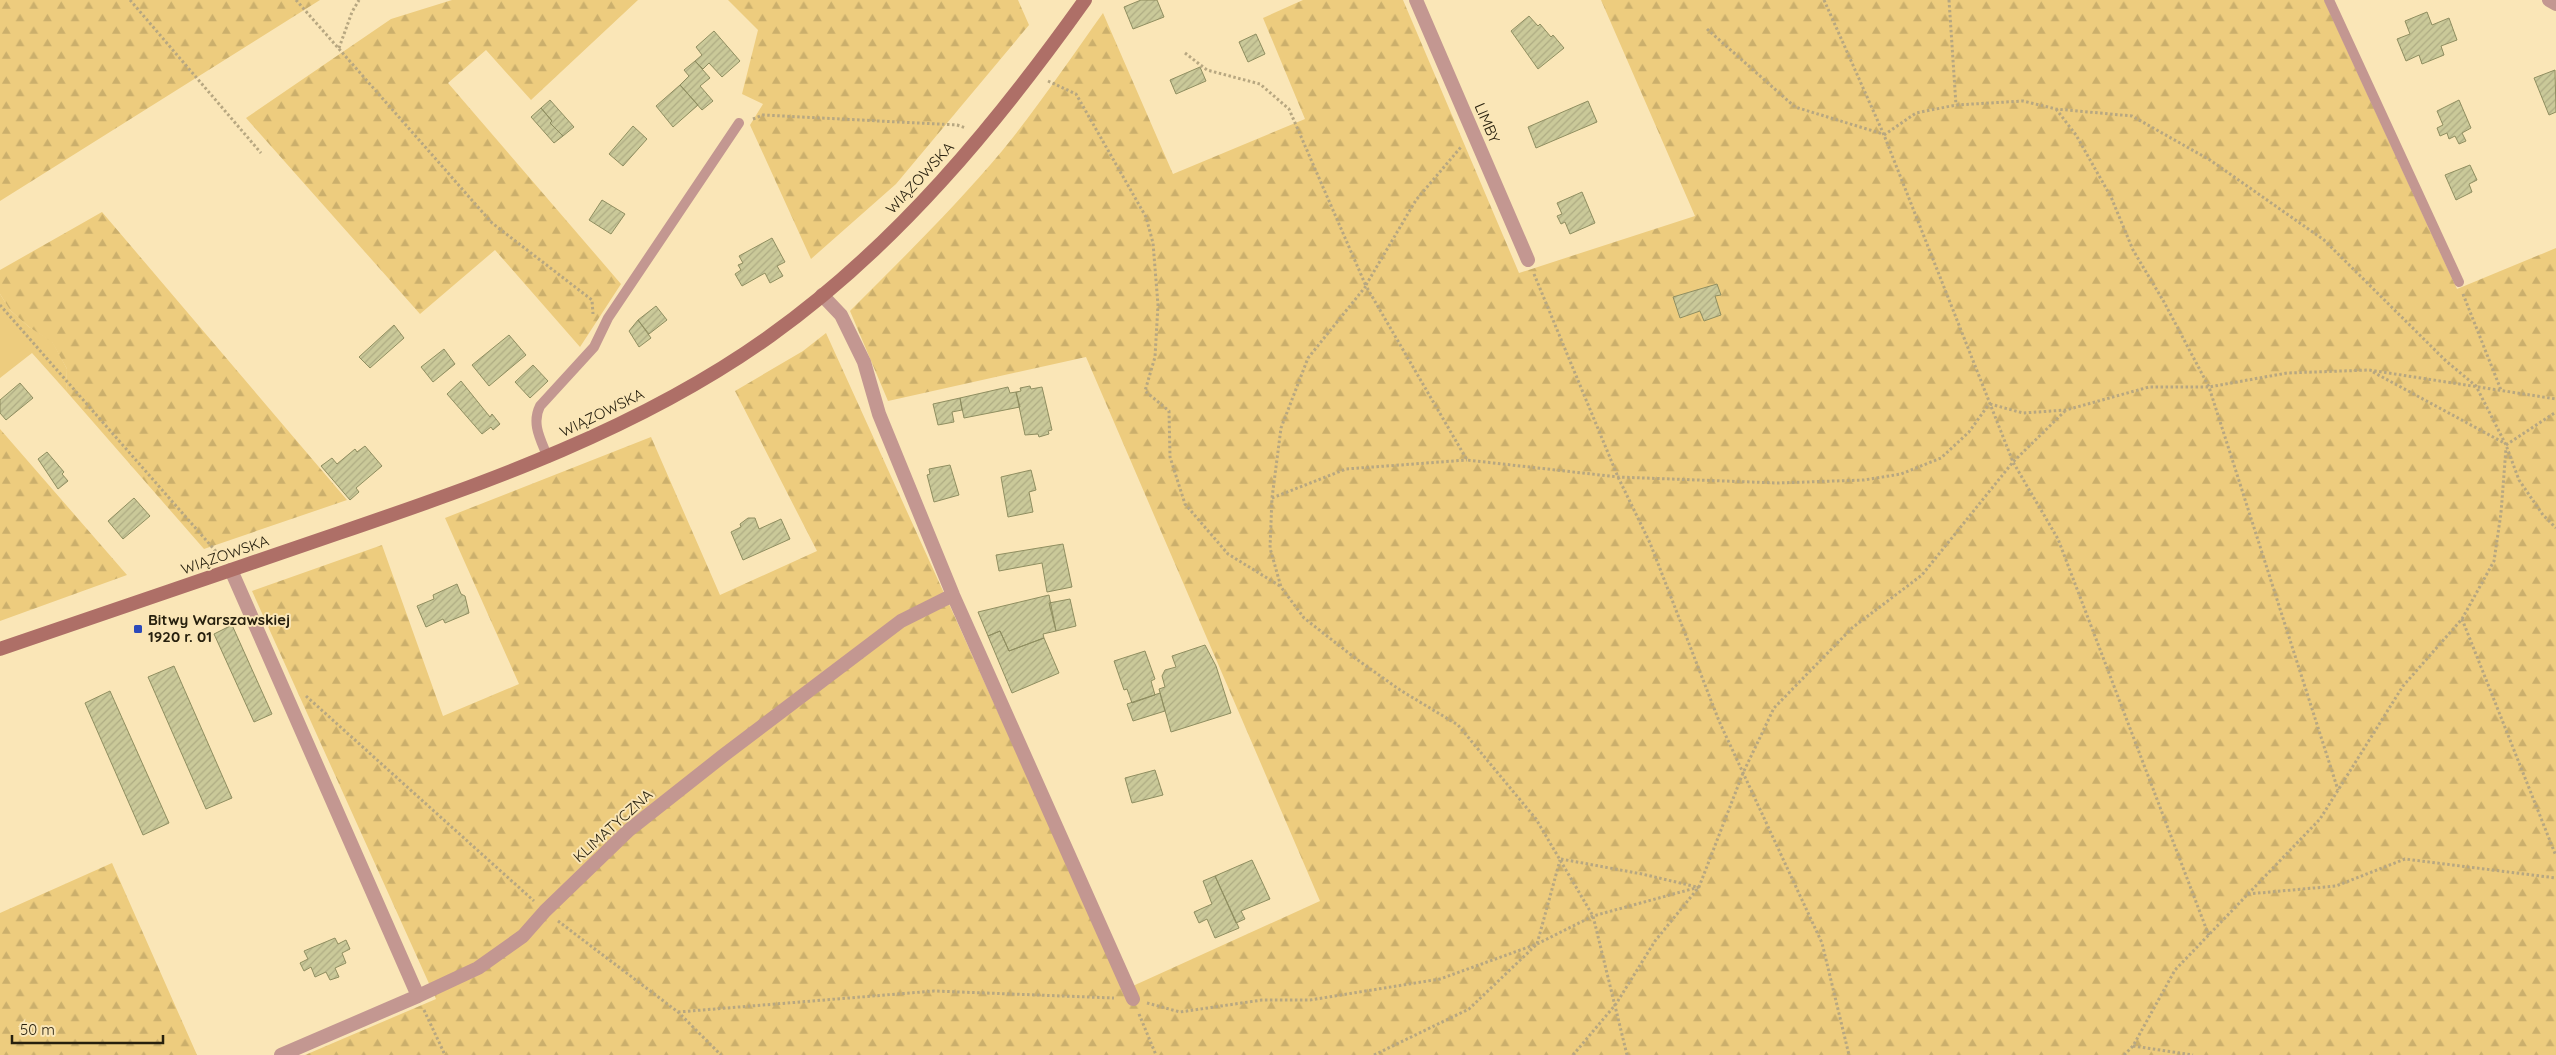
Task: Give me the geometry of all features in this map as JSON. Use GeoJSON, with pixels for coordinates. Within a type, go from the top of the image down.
{"type":"FeatureCollection","features":[{"type":"Feature","properties":{"kind":"main road","name":"WIĄZOWSKA"},"geometry":{"type":"LineString","coordinates":[[0,649],[412,508],[548,458],[624,422],[709,375],[770,336],[875,250],[932,191],[983,132],[1036,68],[1085,0]]}},
{"type":"Feature","properties":{"kind":"street","name":"LIMBY"},"geometry":{"type":"LineString","coordinates":[[1416,0],[1528,260]]}},
{"type":"Feature","properties":{"kind":"street"},"geometry":{"type":"LineString","coordinates":[[2549,0],[2556,4]]}},
{"type":"Feature","properties":{"kind":"street"},"geometry":{"type":"LineString","coordinates":[[822,295],[841,315],[864,362],[879,414],[953,595],[1133,999]]}},
{"type":"Feature","properties":{"kind":"street"},"geometry":{"type":"LineString","coordinates":[[231,570],[418,996]]}},
{"type":"Feature","properties":{"kind":"street","name":"KLIMATYCZNA"},"geometry":{"type":"LineString","coordinates":[[281,1055],[478,968],[523,936],[545,911],[629,830],[724,755],[901,621],[953,595]]}},
{"type":"Feature","properties":{"kind":"lane"},"geometry":{"type":"LineString","coordinates":[[2329,0],[2458,282]]}},
{"type":"Feature","properties":{"kind":"lane"},"geometry":{"type":"LineString","coordinates":[[548,458],[536,425],[536,414],[540,406],[594,347],[608,318],[739,123]]}},
{"type":"Feature","properties":{"kind":"path"},"geometry":{"type":"LineString","coordinates":[[130,0],[260,153]]}},
{"type":"Feature","properties":{"kind":"path"},"geometry":{"type":"LineString","coordinates":[[296,0],[492,223],[592,300],[593,319]]}},
{"type":"Feature","properties":{"kind":"path"},"geometry":{"type":"LineString","coordinates":[[338,48],[352,12],[359,0]]}},
{"type":"Feature","properties":{"kind":"path"},"geometry":{"type":"LineString","coordinates":[[1824,0],[1884,135],[2013,462],[2058,539],[2209,936]]}},
{"type":"Feature","properties":{"kind":"path"},"geometry":{"type":"LineString","coordinates":[[1949,0],[1956,105]]}},
{"type":"Feature","properties":{"kind":"path"},"geometry":{"type":"LineString","coordinates":[[1707,28],[1795,106],[1884,135]]}},
{"type":"Feature","properties":{"kind":"path"},"geometry":{"type":"LineString","coordinates":[[1185,53],[1207,70],[1260,84],[1289,108],[1366,286],[1467,460]]}},
{"type":"Feature","properties":{"kind":"path"},"geometry":{"type":"LineString","coordinates":[[1048,81],[1076,94],[1146,218],[1153,243],[1158,305],[1155,357],[1146,391],[1169,411],[1170,457],[1185,504],[1228,554],[1281,587]]}},
{"type":"Feature","properties":{"kind":"path"},"geometry":{"type":"LineString","coordinates":[[1884,135],[1916,113],[1956,105],[2023,101],[2056,108],[2132,116],[2210,160],[2324,240],[2446,361],[2476,386],[2506,445],[2519,480],[2543,515],[2556,528]]}},
{"type":"Feature","properties":{"kind":"path"},"geometry":{"type":"LineString","coordinates":[[2056,108],[2076,135],[2106,188],[2133,250],[2164,302],[2208,387],[2338,790]]}},
{"type":"Feature","properties":{"kind":"path"},"geometry":{"type":"LineString","coordinates":[[739,123],[763,116],[956,125],[983,132]]}},
{"type":"Feature","properties":{"kind":"path"},"geometry":{"type":"LineString","coordinates":[[1473,132],[1416,200],[1366,286],[1308,358],[1281,428],[1272,498],[1270,548],[1281,587],[1304,618],[1400,690],[1458,725],[1536,819],[1593,916],[1627,1055]]}},
{"type":"Feature","properties":{"kind":"path"},"geometry":{"type":"LineString","coordinates":[[1528,260],[1618,477],[1650,543],[1719,721],[1822,943],[1849,1055]]}},
{"type":"Feature","properties":{"kind":"path"},"geometry":{"type":"LineString","coordinates":[[2458,282],[2501,390]]}},
{"type":"Feature","properties":{"kind":"path"},"geometry":{"type":"LineString","coordinates":[[0,305],[231,570]]}},
{"type":"Feature","properties":{"kind":"path"},"geometry":{"type":"LineString","coordinates":[[1989,404],[2023,414],[2066,410],[2149,387],[2208,387],[2287,373],[2369,370],[2556,399]]}},
{"type":"Feature","properties":{"kind":"path"},"geometry":{"type":"LineString","coordinates":[[2369,370],[2506,445]]}},
{"type":"Feature","properties":{"kind":"path"},"geometry":{"type":"LineString","coordinates":[[1272,498],[1346,469],[1467,460],[1618,477],[1778,483],[1864,480],[1901,474],[1941,458],[1969,432],[1989,404]]}},
{"type":"Feature","properties":{"kind":"path"},"geometry":{"type":"LineString","coordinates":[[1573,1055],[1616,1004],[1655,941],[1699,887],[1743,773],[1774,708],[1852,628],[1922,575],[2013,462],[2066,410]]}},
{"type":"Feature","properties":{"kind":"path"},"geometry":{"type":"LineString","coordinates":[[2506,445],[2556,412]]}},
{"type":"Feature","properties":{"kind":"path"},"geometry":{"type":"LineString","coordinates":[[2124,1055],[2133,1046],[2175,970],[2320,819],[2403,686],[2462,619],[2494,561],[2501,513],[2506,445]]}},
{"type":"Feature","properties":{"kind":"path"},"geometry":{"type":"LineString","coordinates":[[2462,619],[2556,856]]}},
{"type":"Feature","properties":{"kind":"path"},"geometry":{"type":"LineString","coordinates":[[301,692],[545,911],[678,1012],[721,1055]]}},
{"type":"Feature","properties":{"kind":"path"},"geometry":{"type":"LineString","coordinates":[[1560,859],[1699,887]]}},
{"type":"Feature","properties":{"kind":"path"},"geometry":{"type":"LineString","coordinates":[[1374,1055],[1469,1009],[1537,944],[1560,859]]}},
{"type":"Feature","properties":{"kind":"path"},"geometry":{"type":"LineString","coordinates":[[2248,894],[2336,886],[2404,859],[2556,878]]}},
{"type":"Feature","properties":{"kind":"path"},"geometry":{"type":"LineString","coordinates":[[678,1012],[934,991],[1133,999],[1180,1012],[1262,1000],[1310,1000],[1440,979],[1537,944],[1593,916],[1699,887]]}},
{"type":"Feature","properties":{"kind":"path"},"geometry":{"type":"LineString","coordinates":[[418,996],[445,1055]]}},
{"type":"Feature","properties":{"kind":"path"},"geometry":{"type":"LineString","coordinates":[[1133,999],[1156,1055]]}},
{"type":"Feature","properties":{"kind":"path"},"geometry":{"type":"LineString","coordinates":[[2133,1046],[2193,1055]]}},
{"type":"Feature","properties":{"kind":"green space"},"geometry":{"type":"Polygon","coordinates":[[[0,0],[320,0],[0,201],[0,0]]]}},
{"type":"Feature","properties":{"kind":"green space"},"geometry":{"type":"Polygon","coordinates":[[[452,0],[638,0],[531,100],[486,50],[448,83],[621,284],[580,347],[495,250],[420,314],[246,118],[391,19],[452,0]]]}},
{"type":"Feature","properties":{"kind":"green space"},"geometry":{"type":"Polygon","coordinates":[[[728,0],[1018,0],[1029,25],[896,184],[811,259],[750,125],[763,104],[742,94],[758,30],[728,0]]]}},
{"type":"Feature","properties":{"kind":"green space"},"geometry":{"type":"Polygon","coordinates":[[[1303,0],[1403,0],[1519,273],[1695,216],[1601,0],[2324,0],[2457,289],[2556,248],[2556,1055],[305,1055],[436,999],[252,591],[382,545],[443,716],[519,684],[445,518],[651,437],[720,595],[817,551],[735,391],[803,351],[826,333],[1124,990],[1320,901],[1086,357],[888,401],[850,311],[947,213],[1002,151],[1103,13],[1173,174],[1305,119],[1263,18],[1303,0]]]}},
{"type":"Feature","properties":{"kind":"green space"},"geometry":{"type":"Polygon","coordinates":[[[102,212],[347,500],[204,549],[66,391],[67,369],[52,342],[29,327],[10,310],[0,294],[0,270],[102,212]]]}},
{"type":"Feature","properties":{"kind":"green space"},"geometry":{"type":"Polygon","coordinates":[[[0,294],[10,310],[29,327],[52,341],[67,369],[66,391],[32,353],[0,378],[0,294]]]}},
{"type":"Feature","properties":{"kind":"green space"},"geometry":{"type":"Polygon","coordinates":[[[0,429],[127,575],[0,621],[0,429]]]}},
{"type":"Feature","properties":{"kind":"green space"},"geometry":{"type":"Polygon","coordinates":[[[112,863],[197,1055],[0,1055],[0,913],[112,863]]]}},
{"type":"Feature","properties":{"kind":"building"},"geometry":{"type":"Polygon","coordinates":[[[1141,0],[1157,0],[1164,17],[1133,29],[1124,7],[1141,0]]]}},
{"type":"Feature","properties":{"kind":"building"},"geometry":{"type":"Polygon","coordinates":[[[2427,12],[2432,25],[2449,18],[2457,40],[2441,46],[2444,55],[2422,64],[2419,55],[2406,61],[2397,39],[2410,34],[2405,21],[2427,12]]]}},
{"type":"Feature","properties":{"kind":"building"},"geometry":{"type":"Polygon","coordinates":[[[1529,16],[1538,26],[1540,24],[1551,37],[1553,35],[1564,48],[1538,69],[1511,31],[1529,16]]]}},
{"type":"Feature","properties":{"kind":"building"},"geometry":{"type":"Polygon","coordinates":[[[714,31],[740,61],[722,77],[709,63],[703,69],[695,61],[702,55],[696,47],[714,31]]]}},
{"type":"Feature","properties":{"kind":"building"},"geometry":{"type":"Polygon","coordinates":[[[1256,34],[1265,54],[1248,62],[1239,42],[1256,34]]]}},
{"type":"Feature","properties":{"kind":"building"},"geometry":{"type":"Polygon","coordinates":[[[695,61],[710,78],[700,86],[713,101],[702,110],[680,85],[689,76],[684,70],[695,61]]]}},
{"type":"Feature","properties":{"kind":"building"},"geometry":{"type":"Polygon","coordinates":[[[1200,67],[1206,81],[1176,94],[1170,80],[1200,67]]]}},
{"type":"Feature","properties":{"kind":"building"},"geometry":{"type":"Polygon","coordinates":[[[2555,70],[2556,112],[2549,115],[2534,78],[2555,70]]]}},
{"type":"Feature","properties":{"kind":"building"},"geometry":{"type":"Polygon","coordinates":[[[680,85],[698,105],[673,127],[656,106],[680,85]]]}},
{"type":"Feature","properties":{"kind":"building"},"geometry":{"type":"Polygon","coordinates":[[[550,100],[574,127],[563,136],[550,123],[552,121],[541,108],[550,100]]]}},
{"type":"Feature","properties":{"kind":"building"},"geometry":{"type":"Polygon","coordinates":[[[2459,100],[2471,128],[2462,133],[2466,141],[2459,144],[2455,136],[2449,139],[2447,133],[2440,136],[2437,128],[2443,125],[2437,111],[2459,100]]]}},
{"type":"Feature","properties":{"kind":"building"},"geometry":{"type":"Polygon","coordinates":[[[1588,101],[1597,122],[1536,148],[1528,127],[1588,101]]]}},
{"type":"Feature","properties":{"kind":"building"},"geometry":{"type":"Polygon","coordinates":[[[541,108],[552,121],[550,123],[563,136],[554,143],[531,117],[541,108]]]}},
{"type":"Feature","properties":{"kind":"building"},"geometry":{"type":"Polygon","coordinates":[[[633,126],[647,139],[623,166],[609,154],[633,126]]]}},
{"type":"Feature","properties":{"kind":"building"},"geometry":{"type":"Polygon","coordinates":[[[2470,165],[2477,180],[2469,184],[2472,192],[2456,200],[2445,175],[2470,165]]]}},
{"type":"Feature","properties":{"kind":"building"},"geometry":{"type":"Polygon","coordinates":[[[1582,192],[1595,223],[1570,234],[1565,222],[1561,224],[1557,216],[1562,214],[1557,203],[1582,192]]]}},
{"type":"Feature","properties":{"kind":"building"},"geometry":{"type":"Polygon","coordinates":[[[602,200],[625,214],[611,234],[589,220],[602,200]]]}},
{"type":"Feature","properties":{"kind":"building"},"geometry":{"type":"Polygon","coordinates":[[[772,238],[785,262],[777,266],[783,276],[770,283],[765,273],[742,286],[735,274],[741,270],[738,265],[743,263],[739,256],[772,238]]]}},
{"type":"Feature","properties":{"kind":"building"},"geometry":{"type":"Polygon","coordinates":[[[1717,284],[1721,295],[1715,296],[1721,315],[1704,321],[1700,311],[1680,318],[1673,297],[1717,284]]]}},
{"type":"Feature","properties":{"kind":"building"},"geometry":{"type":"Polygon","coordinates":[[[656,306],[667,320],[649,334],[638,320],[656,306]]]}},
{"type":"Feature","properties":{"kind":"building"},"geometry":{"type":"Polygon","coordinates":[[[638,320],[651,338],[639,347],[629,331],[638,320]]]}},
{"type":"Feature","properties":{"kind":"building"},"geometry":{"type":"Polygon","coordinates":[[[394,325],[404,338],[370,368],[359,357],[394,325]]]}},
{"type":"Feature","properties":{"kind":"building"},"geometry":{"type":"Polygon","coordinates":[[[509,335],[526,355],[489,386],[472,365],[509,335]]]}},
{"type":"Feature","properties":{"kind":"building"},"geometry":{"type":"Polygon","coordinates":[[[444,349],[455,364],[433,382],[421,367],[444,349]]]}},
{"type":"Feature","properties":{"kind":"building"},"geometry":{"type":"Polygon","coordinates":[[[533,365],[548,381],[530,398],[515,382],[533,365]]]}},
{"type":"Feature","properties":{"kind":"building"},"geometry":{"type":"Polygon","coordinates":[[[461,381],[490,417],[492,414],[500,424],[493,430],[491,427],[482,434],[447,394],[461,381]]]}},
{"type":"Feature","properties":{"kind":"building"},"geometry":{"type":"Polygon","coordinates":[[[20,383],[33,398],[6,420],[0,413],[0,400],[20,383]]]}},
{"type":"Feature","properties":{"kind":"building"},"geometry":{"type":"Polygon","coordinates":[[[1030,386],[1031,389],[1042,387],[1052,430],[1048,431],[1049,434],[1039,437],[1038,434],[1025,435],[1016,392],[1021,391],[1020,388],[1030,386]]]}},
{"type":"Feature","properties":{"kind":"building"},"geometry":{"type":"Polygon","coordinates":[[[1008,387],[1010,393],[1016,392],[1020,407],[964,418],[960,398],[1008,387]]]}},
{"type":"Feature","properties":{"kind":"building"},"geometry":{"type":"Polygon","coordinates":[[[960,398],[962,410],[952,412],[954,422],[938,425],[933,404],[960,398]]]}},
{"type":"Feature","properties":{"kind":"building"},"geometry":{"type":"Polygon","coordinates":[[[365,446],[382,466],[356,488],[359,492],[350,500],[321,466],[332,458],[337,464],[355,449],[357,452],[365,446]]]}},
{"type":"Feature","properties":{"kind":"building"},"geometry":{"type":"Polygon","coordinates":[[[47,452],[64,472],[62,474],[68,481],[58,489],[38,459],[47,452]]]}},
{"type":"Feature","properties":{"kind":"building"},"geometry":{"type":"Polygon","coordinates":[[[950,465],[959,495],[934,502],[927,475],[930,474],[929,469],[950,465]]]}},
{"type":"Feature","properties":{"kind":"building"},"geometry":{"type":"Polygon","coordinates":[[[1031,470],[1036,490],[1029,492],[1033,512],[1008,517],[1001,477],[1031,470]]]}},
{"type":"Feature","properties":{"kind":"building"},"geometry":{"type":"Polygon","coordinates":[[[134,498],[150,516],[123,539],[108,521],[134,498]]]}},
{"type":"Feature","properties":{"kind":"building"},"geometry":{"type":"Polygon","coordinates":[[[748,518],[755,518],[759,529],[781,519],[790,539],[743,560],[731,532],[741,527],[740,524],[748,518]]]}},
{"type":"Feature","properties":{"kind":"building"},"geometry":{"type":"Polygon","coordinates":[[[1063,544],[1072,587],[1047,592],[1042,563],[999,571],[996,555],[1063,544]]]}},
{"type":"Feature","properties":{"kind":"building"},"geometry":{"type":"Polygon","coordinates":[[[457,584],[461,594],[465,596],[469,613],[445,623],[443,619],[426,627],[417,606],[434,599],[433,595],[457,584]]]}},
{"type":"Feature","properties":{"kind":"building"},"geometry":{"type":"Polygon","coordinates":[[[1049,595],[1056,631],[1043,634],[1044,638],[1009,651],[1000,631],[988,636],[978,612],[1049,595]]]}},
{"type":"Feature","properties":{"kind":"building"},"geometry":{"type":"Polygon","coordinates":[[[1070,599],[1076,626],[1056,631],[1049,603],[1070,599]]]}},
{"type":"Feature","properties":{"kind":"building"},"geometry":{"type":"Polygon","coordinates":[[[232,625],[272,714],[254,722],[214,634],[232,625]]]}},
{"type":"Feature","properties":{"kind":"building"},"geometry":{"type":"Polygon","coordinates":[[[1000,631],[1009,651],[1044,638],[1059,673],[1012,693],[988,636],[1000,631]]]}},
{"type":"Feature","properties":{"kind":"building"},"geometry":{"type":"Polygon","coordinates":[[[1205,645],[1216,666],[1231,713],[1171,732],[1159,689],[1165,687],[1162,676],[1165,670],[1176,667],[1172,656],[1205,645]]]}},
{"type":"Feature","properties":{"kind":"building"},"geometry":{"type":"Polygon","coordinates":[[[1145,651],[1155,679],[1151,681],[1155,695],[1132,703],[1127,689],[1124,690],[1114,661],[1145,651]]]}},
{"type":"Feature","properties":{"kind":"building"},"geometry":{"type":"Polygon","coordinates":[[[174,666],[232,798],[206,809],[148,677],[174,666]]]}},
{"type":"Feature","properties":{"kind":"building"},"geometry":{"type":"Polygon","coordinates":[[[110,691],[169,823],[143,835],[85,703],[110,691]]]}},
{"type":"Feature","properties":{"kind":"building"},"geometry":{"type":"Polygon","coordinates":[[[1160,693],[1165,711],[1133,721],[1127,704],[1160,693]]]}},
{"type":"Feature","properties":{"kind":"building"},"geometry":{"type":"Polygon","coordinates":[[[1155,770],[1163,795],[1132,803],[1125,778],[1155,770]]]}},
{"type":"Feature","properties":{"kind":"building"},"geometry":{"type":"Polygon","coordinates":[[[1252,860],[1270,899],[1241,911],[1245,919],[1236,923],[1215,876],[1252,860]]]}},
{"type":"Feature","properties":{"kind":"building"},"geometry":{"type":"Polygon","coordinates":[[[1215,876],[1239,928],[1215,938],[1207,919],[1199,923],[1194,912],[1212,904],[1203,881],[1215,876]]]}},
{"type":"Feature","properties":{"kind":"building"},"geometry":{"type":"Polygon","coordinates":[[[335,938],[338,944],[346,940],[350,949],[342,953],[346,963],[335,968],[339,977],[330,980],[326,972],[315,977],[311,967],[304,971],[300,963],[308,959],[304,951],[335,938]]]}},
{"type":"Feature","properties":{"kind":"place","name":"Bitwy Warszawskiej 1920 r. 01"},"geometry":{"type":"Point","coordinates":[138,629]}}]}
